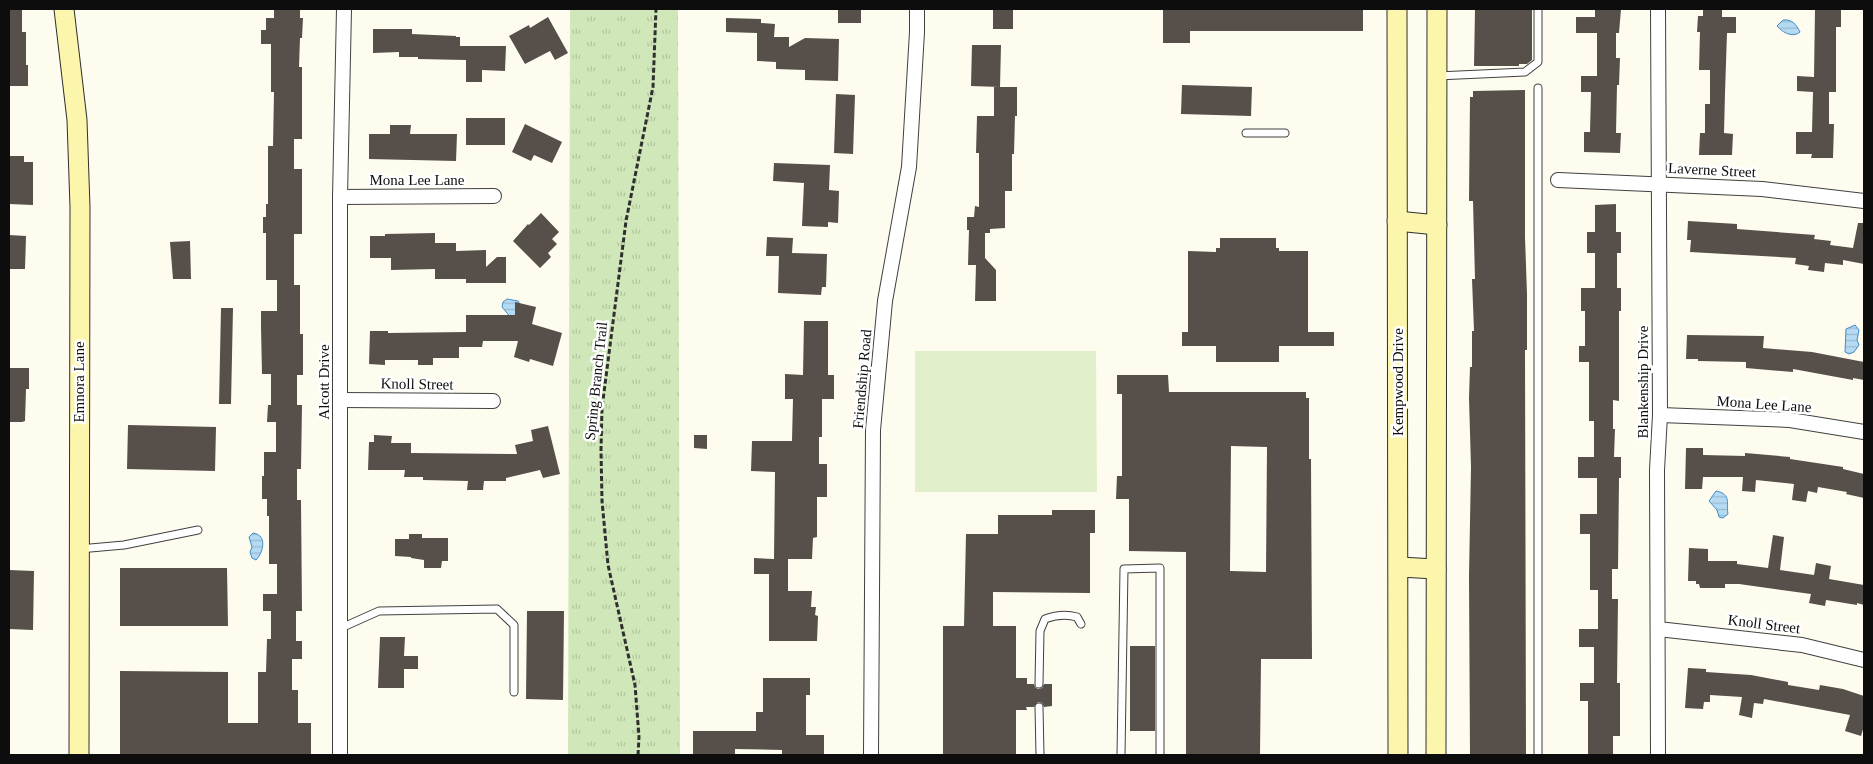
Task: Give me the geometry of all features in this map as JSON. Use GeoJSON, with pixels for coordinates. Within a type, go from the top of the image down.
{"type":"FeatureCollection","features":[{"type":"Feature","properties":{"kind":"main road","name":"Emnora Lane"},"geometry":{"type":"LineString","coordinates":[[64,9],[78,130],[80,207],[79,755]]}},
{"type":"Feature","properties":{"kind":"main road","name":"Kempwood Drive"},"geometry":{"type":"LineString","coordinates":[[1397,9],[1398,755]]}},
{"type":"Feature","properties":{"kind":"main road"},"geometry":{"type":"LineString","coordinates":[[1436,755],[1437,9]]}},
{"type":"Feature","properties":{"kind":"main road"},"geometry":{"type":"LineString","coordinates":[[1397,221],[1437,225]]}},
{"type":"Feature","properties":{"kind":"main road"},"geometry":{"type":"LineString","coordinates":[[1399,567],[1436,569]]}},
{"type":"Feature","properties":{"kind":"street","name":"Alcott Drive"},"geometry":{"type":"LineString","coordinates":[[340,755],[340,197],[344,9]]}},
{"type":"Feature","properties":{"kind":"street","name":"Friendship Road"},"geometry":{"type":"LineString","coordinates":[[871,755],[873,430],[885,301],[909,167],[917,9]]}},
{"type":"Feature","properties":{"kind":"street","name":"Blankenship Drive"},"geometry":{"type":"LineString","coordinates":[[1658,9],[1660,414],[1658,470],[1658,755]]}},
{"type":"Feature","properties":{"kind":"street","name":"Laverne Street"},"geometry":{"type":"LineString","coordinates":[[1558,180],[1762,189],[1864,201]]}},
{"type":"Feature","properties":{"kind":"street","name":"Mona Lee Lane"},"geometry":{"type":"LineString","coordinates":[[340,197],[494,196]]}},
{"type":"Feature","properties":{"kind":"street","name":"Knoll Street"},"geometry":{"type":"LineString","coordinates":[[341,400],[494,401]]}},
{"type":"Feature","properties":{"kind":"street","name":"Mona Lee Lane"},"geometry":{"type":"LineString","coordinates":[[1660,414],[1790,420],[1864,432]]}},
{"type":"Feature","properties":{"kind":"street","name":"Knoll Street"},"geometry":{"type":"LineString","coordinates":[[1658,629],[1802,645],[1864,660]]}},
{"type":"Feature","properties":{"kind":"lane"},"geometry":{"type":"LineString","coordinates":[[1437,76],[1525,72],[1538,62],[1538,9]]}},
{"type":"Feature","properties":{"kind":"lane"},"geometry":{"type":"LineString","coordinates":[[1538,88],[1538,755]]}},
{"type":"Feature","properties":{"kind":"lane"},"geometry":{"type":"LineString","coordinates":[[1246,133],[1286,133]]}},
{"type":"Feature","properties":{"kind":"lane"},"geometry":{"type":"LineString","coordinates":[[79,549],[124,544],[198,530]]}},
{"type":"Feature","properties":{"kind":"lane"},"geometry":{"type":"LineString","coordinates":[[1121,755],[1124,569],[1160,568],[1160,755]]}},
{"type":"Feature","properties":{"kind":"lane"},"geometry":{"type":"LineString","coordinates":[[341,628],[379,611],[497,609],[514,625],[514,692]]}},
{"type":"Feature","properties":{"kind":"lane"},"geometry":{"type":"LineString","coordinates":[[1039,684],[1040,632],[1045,619],[1056,615],[1071,615],[1078,617],[1081,624]]}},
{"type":"Feature","properties":{"kind":"lane"},"geometry":{"type":"LineString","coordinates":[[1040,706],[1040,755]]}},
{"type":"Feature","properties":{"kind":"path","name":"Spring Branch Trail"},"geometry":{"type":"LineString","coordinates":[[638,755],[639,737],[635,685],[608,565],[602,501],[602,416],[626,221],[653,87],[656,9]]}},
{"type":"Feature","properties":{"kind":"green space"},"geometry":{"type":"Polygon","coordinates":[[[570,9],[678,9],[680,755],[568,755],[570,9]]]}},
{"type":"Feature","properties":{"kind":"green space"},"geometry":{"type":"Polygon","coordinates":[[[915,351],[1096,351],[1097,492],[915,492],[915,351]]]}},
{"type":"Feature","properties":{"kind":"water"},"geometry":{"type":"Polygon","coordinates":[[[1783,20],[1789,20],[1800,32],[1791,35],[1782,31],[1777,26],[1783,20]]]}},
{"type":"Feature","properties":{"kind":"water"},"geometry":{"type":"Polygon","coordinates":[[[507,299],[518,301],[521,306],[516,324],[502,307],[503,302],[507,299]]]}},
{"type":"Feature","properties":{"kind":"water"},"geometry":{"type":"Polygon","coordinates":[[[1855,325],[1859,330],[1857,340],[1859,345],[1854,352],[1849,354],[1845,352],[1846,329],[1855,325]]]}},
{"type":"Feature","properties":{"kind":"water"},"geometry":{"type":"Polygon","coordinates":[[[1716,491],[1724,494],[1727,500],[1728,514],[1723,518],[1719,517],[1717,510],[1709,501],[1716,491]]]}},
{"type":"Feature","properties":{"kind":"water"},"geometry":{"type":"Polygon","coordinates":[[[253,533],[261,537],[263,545],[261,553],[256,560],[252,558],[250,552],[252,547],[249,537],[253,533]]]}},
{"type":"Feature","properties":{"kind":"building"},"geometry":{"type":"Polygon","coordinates":[[[9,9],[22,9],[22,32],[26,32],[28,86],[9,86],[9,9]]]}},
{"type":"Feature","properties":{"kind":"building"},"geometry":{"type":"Polygon","coordinates":[[[274,9],[300,9],[300,18],[303,18],[299,67],[302,67],[302,139],[294,139],[294,169],[302,169],[302,234],[294,234],[294,285],[300,285],[300,334],[303,334],[303,375],[297,375],[297,405],[302,405],[301,469],[297,469],[297,500],[301,500],[302,611],[296,611],[296,641],[302,641],[302,659],[292,659],[292,690],[298,690],[298,723],[311,723],[311,755],[120,755],[120,671],[228,672],[228,723],[258,723],[258,672],[266,672],[267,639],[271,639],[271,611],[263,611],[263,594],[277,594],[277,564],[269,564],[267,499],[262,499],[264,452],[276,452],[276,422],[267,422],[268,405],[271,405],[271,374],[262,374],[261,327],[261,311],[277,311],[277,280],[266,280],[266,233],[263,233],[263,217],[266,217],[266,204],[268,204],[268,146],[273,146],[274,92],[271,92],[271,44],[261,44],[261,30],[266,30],[266,18],[274,18],[274,9]]]}},
{"type":"Feature","properties":{"kind":"building"},"geometry":{"type":"Polygon","coordinates":[[[838,9],[861,9],[861,23],[838,23],[838,9]]]}},
{"type":"Feature","properties":{"kind":"building"},"geometry":{"type":"Polygon","coordinates":[[[993,9],[1013,9],[1013,29],[993,29],[993,9]]]}},
{"type":"Feature","properties":{"kind":"building"},"geometry":{"type":"Polygon","coordinates":[[[1163,9],[1363,9],[1363,31],[1190,31],[1190,43],[1163,43],[1163,9]]]}},
{"type":"Feature","properties":{"kind":"building"},"geometry":{"type":"Polygon","coordinates":[[[1475,9],[1532,9],[1532,60],[1527,64],[1519,64],[1519,66],[1474,66],[1475,9]]]}},
{"type":"Feature","properties":{"kind":"building"},"geometry":{"type":"Polygon","coordinates":[[[1595,9],[1621,9],[1619,33],[1616,33],[1616,58],[1620,58],[1619,85],[1617,85],[1616,133],[1621,133],[1620,153],[1584,152],[1584,132],[1590,132],[1591,92],[1581,92],[1581,76],[1597,76],[1597,33],[1576,33],[1576,17],[1595,17],[1595,9]]]}},
{"type":"Feature","properties":{"kind":"building"},"geometry":{"type":"Polygon","coordinates":[[[1703,9],[1722,9],[1722,17],[1736,17],[1736,33],[1727,33],[1725,93],[1724,133],[1733,134],[1732,155],[1699,155],[1700,133],[1705,133],[1705,104],[1710,104],[1710,70],[1699,70],[1700,32],[1697,32],[1698,16],[1703,16],[1703,9]]]}},
{"type":"Feature","properties":{"kind":"building"},"geometry":{"type":"Polygon","coordinates":[[[1815,9],[1841,9],[1841,27],[1836,27],[1836,92],[1829,92],[1829,124],[1834,124],[1833,158],[1811,158],[1812,154],[1796,154],[1796,132],[1812,132],[1813,92],[1797,91],[1797,76],[1814,77],[1815,9]]]}},
{"type":"Feature","properties":{"kind":"building"},"geometry":{"type":"Polygon","coordinates":[[[548,17],[568,53],[555,60],[550,51],[525,64],[509,36],[529,25],[530,28],[548,17]]]}},
{"type":"Feature","properties":{"kind":"building"},"geometry":{"type":"Polygon","coordinates":[[[726,18],[761,19],[761,23],[775,24],[774,37],[789,37],[789,47],[805,38],[839,39],[838,81],[805,80],[805,70],[776,69],[776,62],[757,61],[757,33],[726,32],[726,18]]]}},
{"type":"Feature","properties":{"kind":"building"},"geometry":{"type":"Polygon","coordinates":[[[373,29],[412,29],[412,34],[456,36],[460,37],[460,46],[506,46],[505,71],[482,70],[482,82],[466,82],[466,60],[399,57],[399,52],[373,53],[373,29]]]}},
{"type":"Feature","properties":{"kind":"building"},"geometry":{"type":"Polygon","coordinates":[[[972,45],[1001,45],[1000,87],[971,86],[972,45]]]}},
{"type":"Feature","properties":{"kind":"building"},"geometry":{"type":"Polygon","coordinates":[[[1182,85],[1252,87],[1251,116],[1181,114],[1182,85]]]}},
{"type":"Feature","properties":{"kind":"building"},"geometry":{"type":"Polygon","coordinates":[[[994,87],[1017,87],[1017,116],[1015,116],[1014,154],[1012,154],[1012,191],[1005,191],[1005,228],[990,229],[990,233],[985,233],[985,258],[996,270],[996,301],[975,301],[976,265],[968,265],[969,230],[967,230],[967,217],[974,217],[975,206],[979,207],[979,153],[976,153],[977,116],[994,116],[994,87]]]}},
{"type":"Feature","properties":{"kind":"building"},"geometry":{"type":"Polygon","coordinates":[[[1525,90],[1527,294],[1527,350],[1525,350],[1526,755],[1470,755],[1469,576],[1471,467],[1469,398],[1470,367],[1472,367],[1472,331],[1474,331],[1472,279],[1475,279],[1473,201],[1469,201],[1470,97],[1473,97],[1473,91],[1525,90]]]}},
{"type":"Feature","properties":{"kind":"building"},"geometry":{"type":"Polygon","coordinates":[[[836,94],[855,95],[853,154],[834,153],[836,94]]]}},
{"type":"Feature","properties":{"kind":"building"},"geometry":{"type":"Polygon","coordinates":[[[466,118],[505,118],[505,145],[466,145],[466,118]]]}},
{"type":"Feature","properties":{"kind":"building"},"geometry":{"type":"Polygon","coordinates":[[[525,124],[562,142],[552,163],[534,155],[531,161],[512,152],[525,124]]]}},
{"type":"Feature","properties":{"kind":"building"},"geometry":{"type":"Polygon","coordinates":[[[390,125],[411,125],[410,134],[457,134],[456,161],[369,159],[369,134],[390,134],[390,125]]]}},
{"type":"Feature","properties":{"kind":"building"},"geometry":{"type":"Polygon","coordinates":[[[9,156],[24,156],[24,162],[33,162],[33,205],[9,204],[9,156]]]}},
{"type":"Feature","properties":{"kind":"building"},"geometry":{"type":"Polygon","coordinates":[[[774,163],[830,165],[829,190],[839,191],[838,223],[828,222],[828,227],[802,226],[804,183],[773,181],[774,163]]]}},
{"type":"Feature","properties":{"kind":"building"},"geometry":{"type":"Polygon","coordinates":[[[1616,204],[1616,232],[1621,232],[1621,253],[1617,253],[1617,288],[1621,288],[1621,311],[1619,311],[1619,401],[1613,400],[1613,429],[1615,429],[1614,457],[1621,457],[1621,478],[1619,478],[1618,569],[1612,569],[1612,599],[1618,599],[1617,683],[1620,683],[1620,736],[1613,736],[1613,755],[1588,755],[1588,701],[1580,701],[1580,683],[1594,683],[1594,647],[1579,647],[1579,629],[1598,629],[1598,590],[1590,590],[1590,534],[1580,534],[1580,514],[1597,514],[1597,478],[1578,478],[1578,457],[1594,457],[1594,421],[1589,421],[1589,362],[1579,362],[1579,346],[1585,346],[1585,311],[1581,311],[1581,288],[1595,288],[1595,253],[1587,253],[1587,232],[1595,232],[1595,205],[1616,204]]]}},
{"type":"Feature","properties":{"kind":"building"},"geometry":{"type":"Polygon","coordinates":[[[541,213],[559,232],[552,239],[557,244],[548,253],[551,257],[540,268],[513,241],[541,213]]]}},
{"type":"Feature","properties":{"kind":"building"},"geometry":{"type":"Polygon","coordinates":[[[1688,221],[1737,224],[1737,229],[1815,235],[1814,239],[1831,241],[1830,245],[1853,248],[1858,223],[1864,223],[1864,264],[1843,260],[1843,265],[1825,263],[1824,272],[1808,270],[1809,266],[1795,264],[1796,258],[1690,252],[1691,240],[1687,240],[1688,221]]]}},
{"type":"Feature","properties":{"kind":"building"},"geometry":{"type":"Polygon","coordinates":[[[435,233],[435,243],[456,243],[456,251],[486,250],[486,267],[497,257],[506,257],[506,283],[466,283],[466,279],[435,279],[435,269],[391,270],[391,258],[370,258],[370,236],[435,233]]]}},
{"type":"Feature","properties":{"kind":"building"},"geometry":{"type":"Polygon","coordinates":[[[9,235],[26,236],[25,269],[9,269],[9,235]]]}},
{"type":"Feature","properties":{"kind":"building"},"geometry":{"type":"Polygon","coordinates":[[[767,237],[793,238],[792,253],[827,254],[826,287],[822,287],[821,295],[778,293],[779,256],[766,256],[767,237]]]}},
{"type":"Feature","properties":{"kind":"building"},"geometry":{"type":"Polygon","coordinates":[[[1220,238],[1276,238],[1276,248],[1279,248],[1279,251],[1308,251],[1308,332],[1334,332],[1334,346],[1279,346],[1279,362],[1216,362],[1216,346],[1182,346],[1182,332],[1188,332],[1188,251],[1216,252],[1216,248],[1220,248],[1220,238]]]}},
{"type":"Feature","properties":{"kind":"building"},"geometry":{"type":"Polygon","coordinates":[[[190,241],[191,279],[173,279],[170,242],[190,241]]]}},
{"type":"Feature","properties":{"kind":"building"},"geometry":{"type":"Polygon","coordinates":[[[515,302],[536,307],[532,324],[562,333],[553,366],[530,359],[529,362],[514,357],[518,341],[483,341],[482,347],[459,347],[459,358],[433,358],[433,365],[418,365],[418,360],[385,360],[385,365],[369,364],[370,331],[388,331],[388,333],[466,332],[466,315],[515,315],[515,302]]]}},
{"type":"Feature","properties":{"kind":"building"},"geometry":{"type":"Polygon","coordinates":[[[221,308],[233,308],[231,404],[219,404],[221,308]]]}},
{"type":"Feature","properties":{"kind":"building"},"geometry":{"type":"Polygon","coordinates":[[[804,321],[828,321],[828,375],[834,375],[834,399],[822,399],[822,437],[819,437],[819,464],[827,464],[827,497],[817,497],[817,537],[813,538],[812,559],[788,559],[788,591],[812,591],[811,607],[816,607],[815,615],[818,616],[817,641],[769,641],[769,574],[754,574],[754,558],[774,559],[775,472],[751,471],[752,441],[792,441],[793,399],[785,399],[785,374],[803,375],[804,321]]]}},
{"type":"Feature","properties":{"kind":"building"},"geometry":{"type":"Polygon","coordinates":[[[1687,335],[1764,336],[1763,348],[1812,352],[1864,362],[1864,380],[1853,378],[1853,380],[1793,369],[1793,372],[1746,368],[1746,362],[1686,359],[1687,335]]]}},
{"type":"Feature","properties":{"kind":"building"},"geometry":{"type":"Polygon","coordinates":[[[9,368],[29,368],[29,389],[26,389],[25,421],[22,422],[9,422],[9,368]]]}},
{"type":"Feature","properties":{"kind":"building"},"geometry":{"type":"Polygon","coordinates":[[[1117,375],[1168,375],[1169,392],[1306,392],[1306,398],[1309,398],[1312,659],[1261,659],[1260,755],[1186,755],[1186,552],[1129,551],[1129,499],[1116,499],[1117,476],[1122,476],[1122,394],[1117,394],[1117,375]],[[1231,446],[1230,571],[1266,572],[1267,447],[1231,446]]]}},
{"type":"Feature","properties":{"kind":"building"},"geometry":{"type":"Polygon","coordinates":[[[128,425],[216,427],[215,471],[127,469],[128,425]]]}},
{"type":"Feature","properties":{"kind":"building"},"geometry":{"type":"Polygon","coordinates":[[[548,426],[560,474],[543,478],[540,470],[506,478],[506,481],[484,481],[483,490],[467,490],[468,481],[423,480],[423,477],[404,477],[405,470],[368,470],[369,442],[374,442],[374,435],[392,436],[391,443],[411,443],[411,453],[517,454],[515,445],[533,441],[531,430],[548,426]]]}},
{"type":"Feature","properties":{"kind":"building"},"geometry":{"type":"Polygon","coordinates":[[[694,435],[707,435],[707,449],[694,448],[694,435]]]}},
{"type":"Feature","properties":{"kind":"building"},"geometry":{"type":"Polygon","coordinates":[[[1686,448],[1703,448],[1703,455],[1745,456],[1745,453],[1790,457],[1790,459],[1843,467],[1843,469],[1864,474],[1864,498],[1846,494],[1847,492],[1818,487],[1817,493],[1808,491],[1806,502],[1792,500],[1794,484],[1756,480],[1755,492],[1742,491],[1743,477],[1703,477],[1702,489],[1685,489],[1686,448]]]}},
{"type":"Feature","properties":{"kind":"building"},"geometry":{"type":"Polygon","coordinates":[[[1052,510],[1095,510],[1095,533],[1090,533],[1090,593],[993,592],[993,626],[1016,626],[1016,678],[1027,678],[1027,684],[1034,684],[1038,689],[1042,688],[1044,684],[1052,684],[1052,706],[1044,707],[1042,703],[1038,702],[1034,707],[1026,707],[1027,710],[1016,710],[1016,755],[943,755],[943,626],[964,626],[966,534],[998,534],[998,515],[1052,515],[1052,510]]]}},
{"type":"Feature","properties":{"kind":"building"},"geometry":{"type":"Polygon","coordinates":[[[409,534],[422,534],[422,538],[448,538],[448,561],[442,561],[441,568],[424,568],[424,560],[395,556],[395,539],[409,539],[409,534]]]}},
{"type":"Feature","properties":{"kind":"building"},"geometry":{"type":"Polygon","coordinates":[[[1773,535],[1784,537],[1780,570],[1814,575],[1816,563],[1831,566],[1829,579],[1864,585],[1864,605],[1826,600],[1825,606],[1809,603],[1811,594],[1739,584],[1725,584],[1725,588],[1700,588],[1696,581],[1688,581],[1689,548],[1708,549],[1708,561],[1737,561],[1737,564],[1768,568],[1773,535]]]}},
{"type":"Feature","properties":{"kind":"building"},"geometry":{"type":"Polygon","coordinates":[[[120,568],[227,568],[228,626],[120,626],[120,568]]]}},
{"type":"Feature","properties":{"kind":"building"},"geometry":{"type":"Polygon","coordinates":[[[9,570],[34,571],[33,630],[9,629],[9,570]]]}},
{"type":"Feature","properties":{"kind":"building"},"geometry":{"type":"Polygon","coordinates":[[[527,611],[564,611],[563,700],[526,699],[527,611]]]}},
{"type":"Feature","properties":{"kind":"building"},"geometry":{"type":"Polygon","coordinates":[[[380,637],[405,637],[404,656],[418,656],[418,669],[404,669],[404,688],[378,688],[380,637]]]}},
{"type":"Feature","properties":{"kind":"building"},"geometry":{"type":"Polygon","coordinates":[[[1130,646],[1155,646],[1155,731],[1130,731],[1130,646]]]}},
{"type":"Feature","properties":{"kind":"building"},"geometry":{"type":"Polygon","coordinates":[[[1688,668],[1706,669],[1706,672],[1751,675],[1788,682],[1788,685],[1819,690],[1820,685],[1843,689],[1864,696],[1864,726],[1861,736],[1845,731],[1850,715],[1764,699],[1763,704],[1754,703],[1752,718],[1739,715],[1742,697],[1710,695],[1710,702],[1704,702],[1703,709],[1685,708],[1688,668]]]}},
{"type":"Feature","properties":{"kind":"building"},"geometry":{"type":"Polygon","coordinates":[[[763,678],[810,678],[810,695],[806,695],[806,735],[824,735],[824,755],[782,755],[782,750],[735,749],[735,755],[693,755],[693,731],[756,731],[756,712],[763,712],[763,678]]]}}]}
